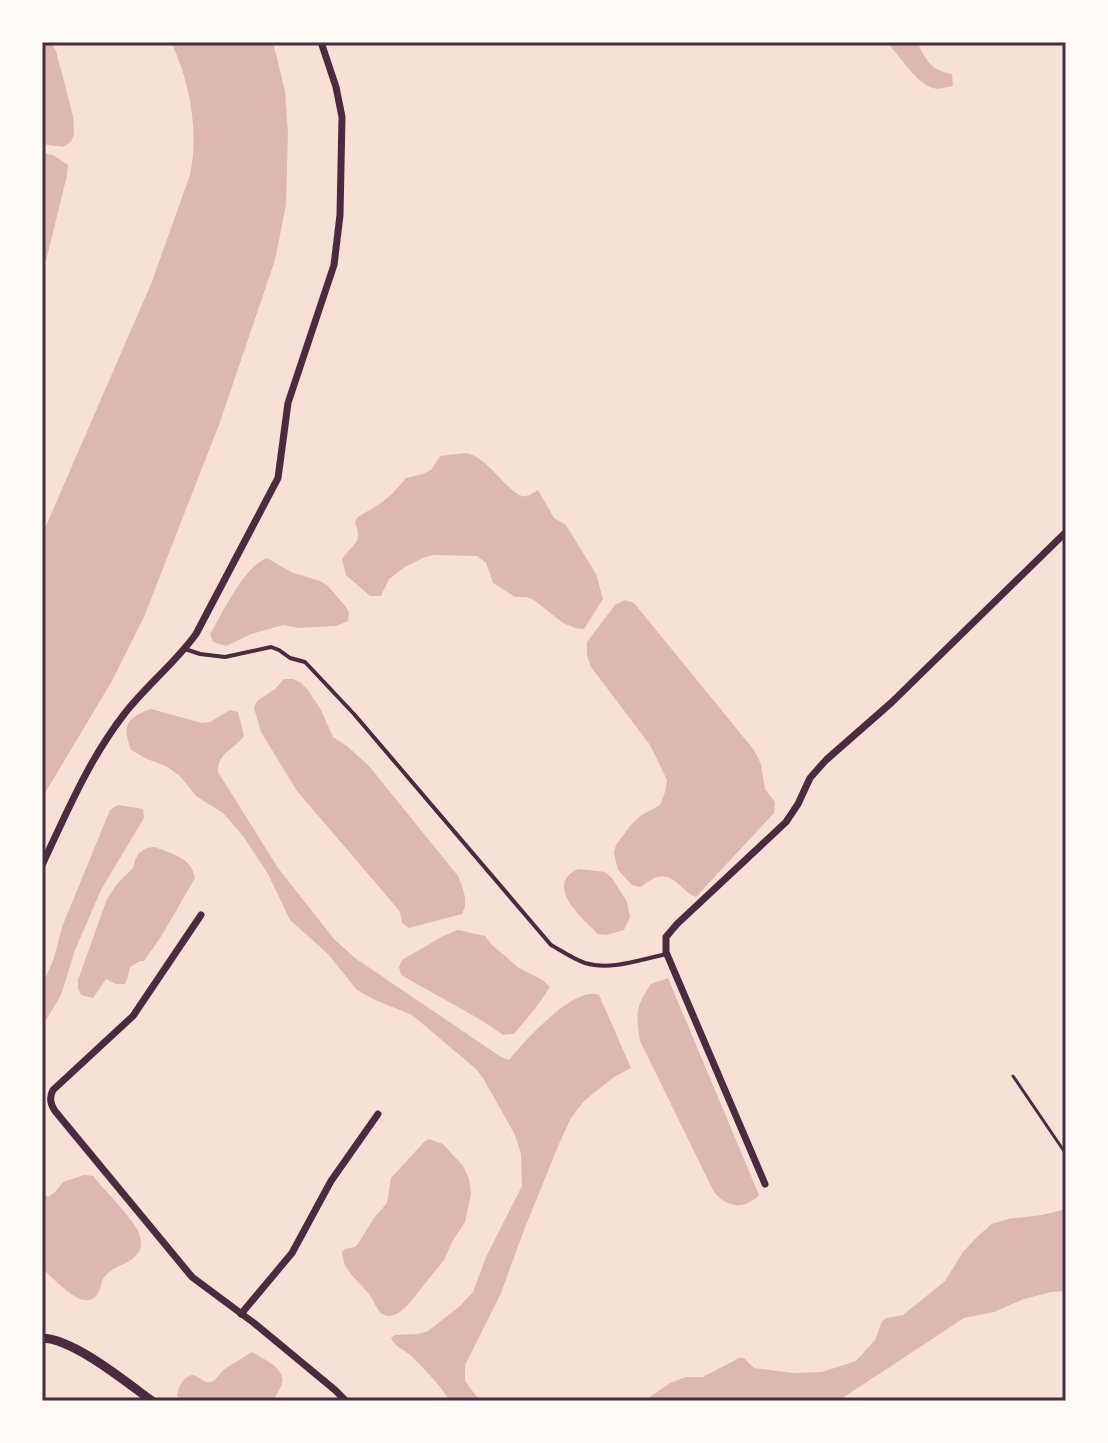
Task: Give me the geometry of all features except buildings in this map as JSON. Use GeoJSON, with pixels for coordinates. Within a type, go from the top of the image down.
{"type":"FeatureCollection","features":[{"type":"Feature","properties":{"kind":"street"},"geometry":{"type":"LineString","coordinates":[[42,865],[79,784],[104,742],[126,712],[185,649],[201,626],[278,478],[288,403],[334,265],[340,215],[342,117],[321,42]]}},
{"type":"Feature","properties":{"kind":"street"},"geometry":{"type":"LineString","coordinates":[[765,1184],[667,954],[666,937],[786,822],[810,778],[826,760],[891,703],[1066,532]]}},
{"type":"Feature","properties":{"kind":"street"},"geometry":{"type":"LineString","coordinates":[[201,915],[133,1016],[53,1090],[51,1099],[55,1111],[192,1277],[346,1401]]}},
{"type":"Feature","properties":{"kind":"street"},"geometry":{"type":"LineString","coordinates":[[241,1314],[292,1253],[331,1181],[378,1114]]}},
{"type":"Feature","properties":{"kind":"street"},"geometry":{"type":"LineString","coordinates":[[42,1338],[58,1340],[92,1359],[152,1401]]}},
{"type":"Feature","properties":{"kind":"lane"},"geometry":{"type":"LineString","coordinates":[[185,649],[225,657],[271,647],[305,662],[354,714],[551,945],[583,962],[596,965],[612,965],[667,954]]}},
{"type":"Feature","properties":{"kind":"path"},"geometry":{"type":"LineString","coordinates":[[1013,1076],[1066,1154]]}},
{"type":"Feature","properties":{"kind":"shaded area"},"geometry":{"type":"Polygon","coordinates":[[[42,42],[51,42],[56,51],[73,116],[74,134],[71,142],[63,147],[42,144],[42,42]]]}},
{"type":"Feature","properties":{"kind":"shaded area"},"geometry":{"type":"Polygon","coordinates":[[[171,42],[273,42],[285,91],[288,133],[286,205],[275,260],[220,422],[144,617],[112,681],[42,798],[42,535],[151,284],[190,175],[194,141],[191,107],[171,42]]]}},
{"type":"Feature","properties":{"kind":"shaded area"},"geometry":{"type":"Polygon","coordinates":[[[887,42],[917,42],[930,64],[952,74],[953,86],[938,89],[927,86],[887,42]]]}},
{"type":"Feature","properties":{"kind":"shaded area"},"geometry":{"type":"Polygon","coordinates":[[[42,153],[53,155],[68,165],[46,261],[42,263],[42,153]]]}},
{"type":"Feature","properties":{"kind":"shaded area"},"geometry":{"type":"Polygon","coordinates":[[[466,453],[483,462],[514,492],[527,496],[538,490],[554,518],[566,525],[596,574],[603,599],[584,629],[563,623],[534,600],[515,597],[493,583],[486,563],[477,556],[433,555],[423,558],[389,579],[381,596],[370,596],[346,575],[342,559],[356,543],[355,522],[358,517],[381,503],[406,478],[431,470],[440,456],[466,453]]]}},
{"type":"Feature","properties":{"kind":"shaded area"},"geometry":{"type":"Polygon","coordinates":[[[267,558],[291,572],[327,585],[347,608],[348,621],[336,626],[299,628],[283,625],[251,634],[226,646],[213,642],[210,634],[234,592],[250,571],[267,558]]]}},
{"type":"Feature","properties":{"kind":"shaded area"},"geometry":{"type":"Polygon","coordinates":[[[625,600],[634,603],[754,750],[761,764],[765,789],[775,802],[774,813],[696,897],[668,877],[655,878],[640,887],[632,885],[618,870],[614,853],[616,845],[640,816],[660,805],[667,780],[650,745],[591,667],[587,656],[587,642],[615,605],[625,600]]]}},
{"type":"Feature","properties":{"kind":"shaded area"},"geometry":{"type":"Polygon","coordinates":[[[284,679],[293,679],[307,689],[333,737],[369,766],[458,876],[465,900],[462,914],[409,928],[402,923],[400,912],[297,791],[261,732],[254,708],[257,701],[284,679]]]}},
{"type":"Feature","properties":{"kind":"shaded area"},"geometry":{"type":"Polygon","coordinates":[[[151,709],[202,723],[210,722],[230,710],[238,712],[244,736],[220,760],[218,772],[278,868],[334,939],[355,958],[501,1057],[509,1060],[563,1006],[589,994],[599,995],[631,1068],[614,1077],[584,1101],[571,1118],[559,1144],[501,1293],[465,1365],[465,1381],[476,1396],[485,1401],[450,1401],[426,1371],[391,1338],[428,1331],[473,1292],[486,1257],[522,1186],[521,1154],[515,1135],[476,1069],[412,1015],[357,990],[328,954],[290,920],[268,874],[243,836],[223,813],[196,796],[180,776],[166,766],[131,750],[127,734],[129,723],[137,715],[151,709]]]}},
{"type":"Feature","properties":{"kind":"shaded area"},"geometry":{"type":"Polygon","coordinates":[[[118,805],[143,809],[144,818],[101,890],[75,950],[61,995],[42,1027],[42,986],[62,927],[110,810],[118,805]]]}},
{"type":"Feature","properties":{"kind":"shaded area"},"geometry":{"type":"Polygon","coordinates":[[[155,847],[186,861],[195,878],[144,961],[130,967],[125,984],[106,979],[93,998],[81,995],[78,980],[107,899],[133,868],[139,853],[155,847]]]}},
{"type":"Feature","properties":{"kind":"shaded area"},"geometry":{"type":"Polygon","coordinates":[[[578,869],[605,872],[612,878],[627,902],[630,917],[624,930],[598,934],[569,902],[564,884],[568,876],[578,869]]]}},
{"type":"Feature","properties":{"kind":"shaded area"},"geometry":{"type":"Polygon","coordinates":[[[458,930],[485,936],[519,968],[550,987],[514,1034],[503,1035],[401,975],[399,967],[402,960],[458,930]]]}},
{"type":"Feature","properties":{"kind":"shaded area"},"geometry":{"type":"Polygon","coordinates":[[[668,978],[759,1195],[748,1203],[730,1204],[714,1192],[640,1041],[639,1005],[651,984],[668,978]]]}},
{"type":"Feature","properties":{"kind":"shaded area"},"geometry":{"type":"Polygon","coordinates":[[[429,1139],[443,1144],[463,1166],[469,1179],[471,1194],[465,1222],[444,1260],[407,1306],[397,1314],[387,1316],[379,1311],[347,1268],[342,1252],[358,1244],[387,1203],[391,1178],[429,1139]]]}},
{"type":"Feature","properties":{"kind":"shaded area"},"geometry":{"type":"Polygon","coordinates":[[[84,1175],[93,1176],[127,1216],[138,1232],[141,1245],[135,1256],[105,1276],[97,1295],[91,1300],[68,1292],[42,1268],[42,1193],[48,1197],[63,1182],[84,1175]]]}},
{"type":"Feature","properties":{"kind":"shaded area"},"geometry":{"type":"Polygon","coordinates":[[[1066,1209],[1066,1291],[1024,1299],[994,1312],[964,1318],[838,1401],[644,1401],[670,1383],[686,1377],[703,1377],[739,1358],[744,1358],[754,1368],[793,1373],[822,1372],[856,1361],[875,1340],[882,1321],[903,1315],[945,1281],[963,1252],[992,1224],[1066,1209]]]}},
{"type":"Feature","properties":{"kind":"shaded area"},"geometry":{"type":"Polygon","coordinates":[[[252,1352],[280,1373],[281,1385],[272,1401],[184,1401],[177,1396],[180,1385],[187,1377],[194,1375],[210,1382],[252,1352]]]}}]}
